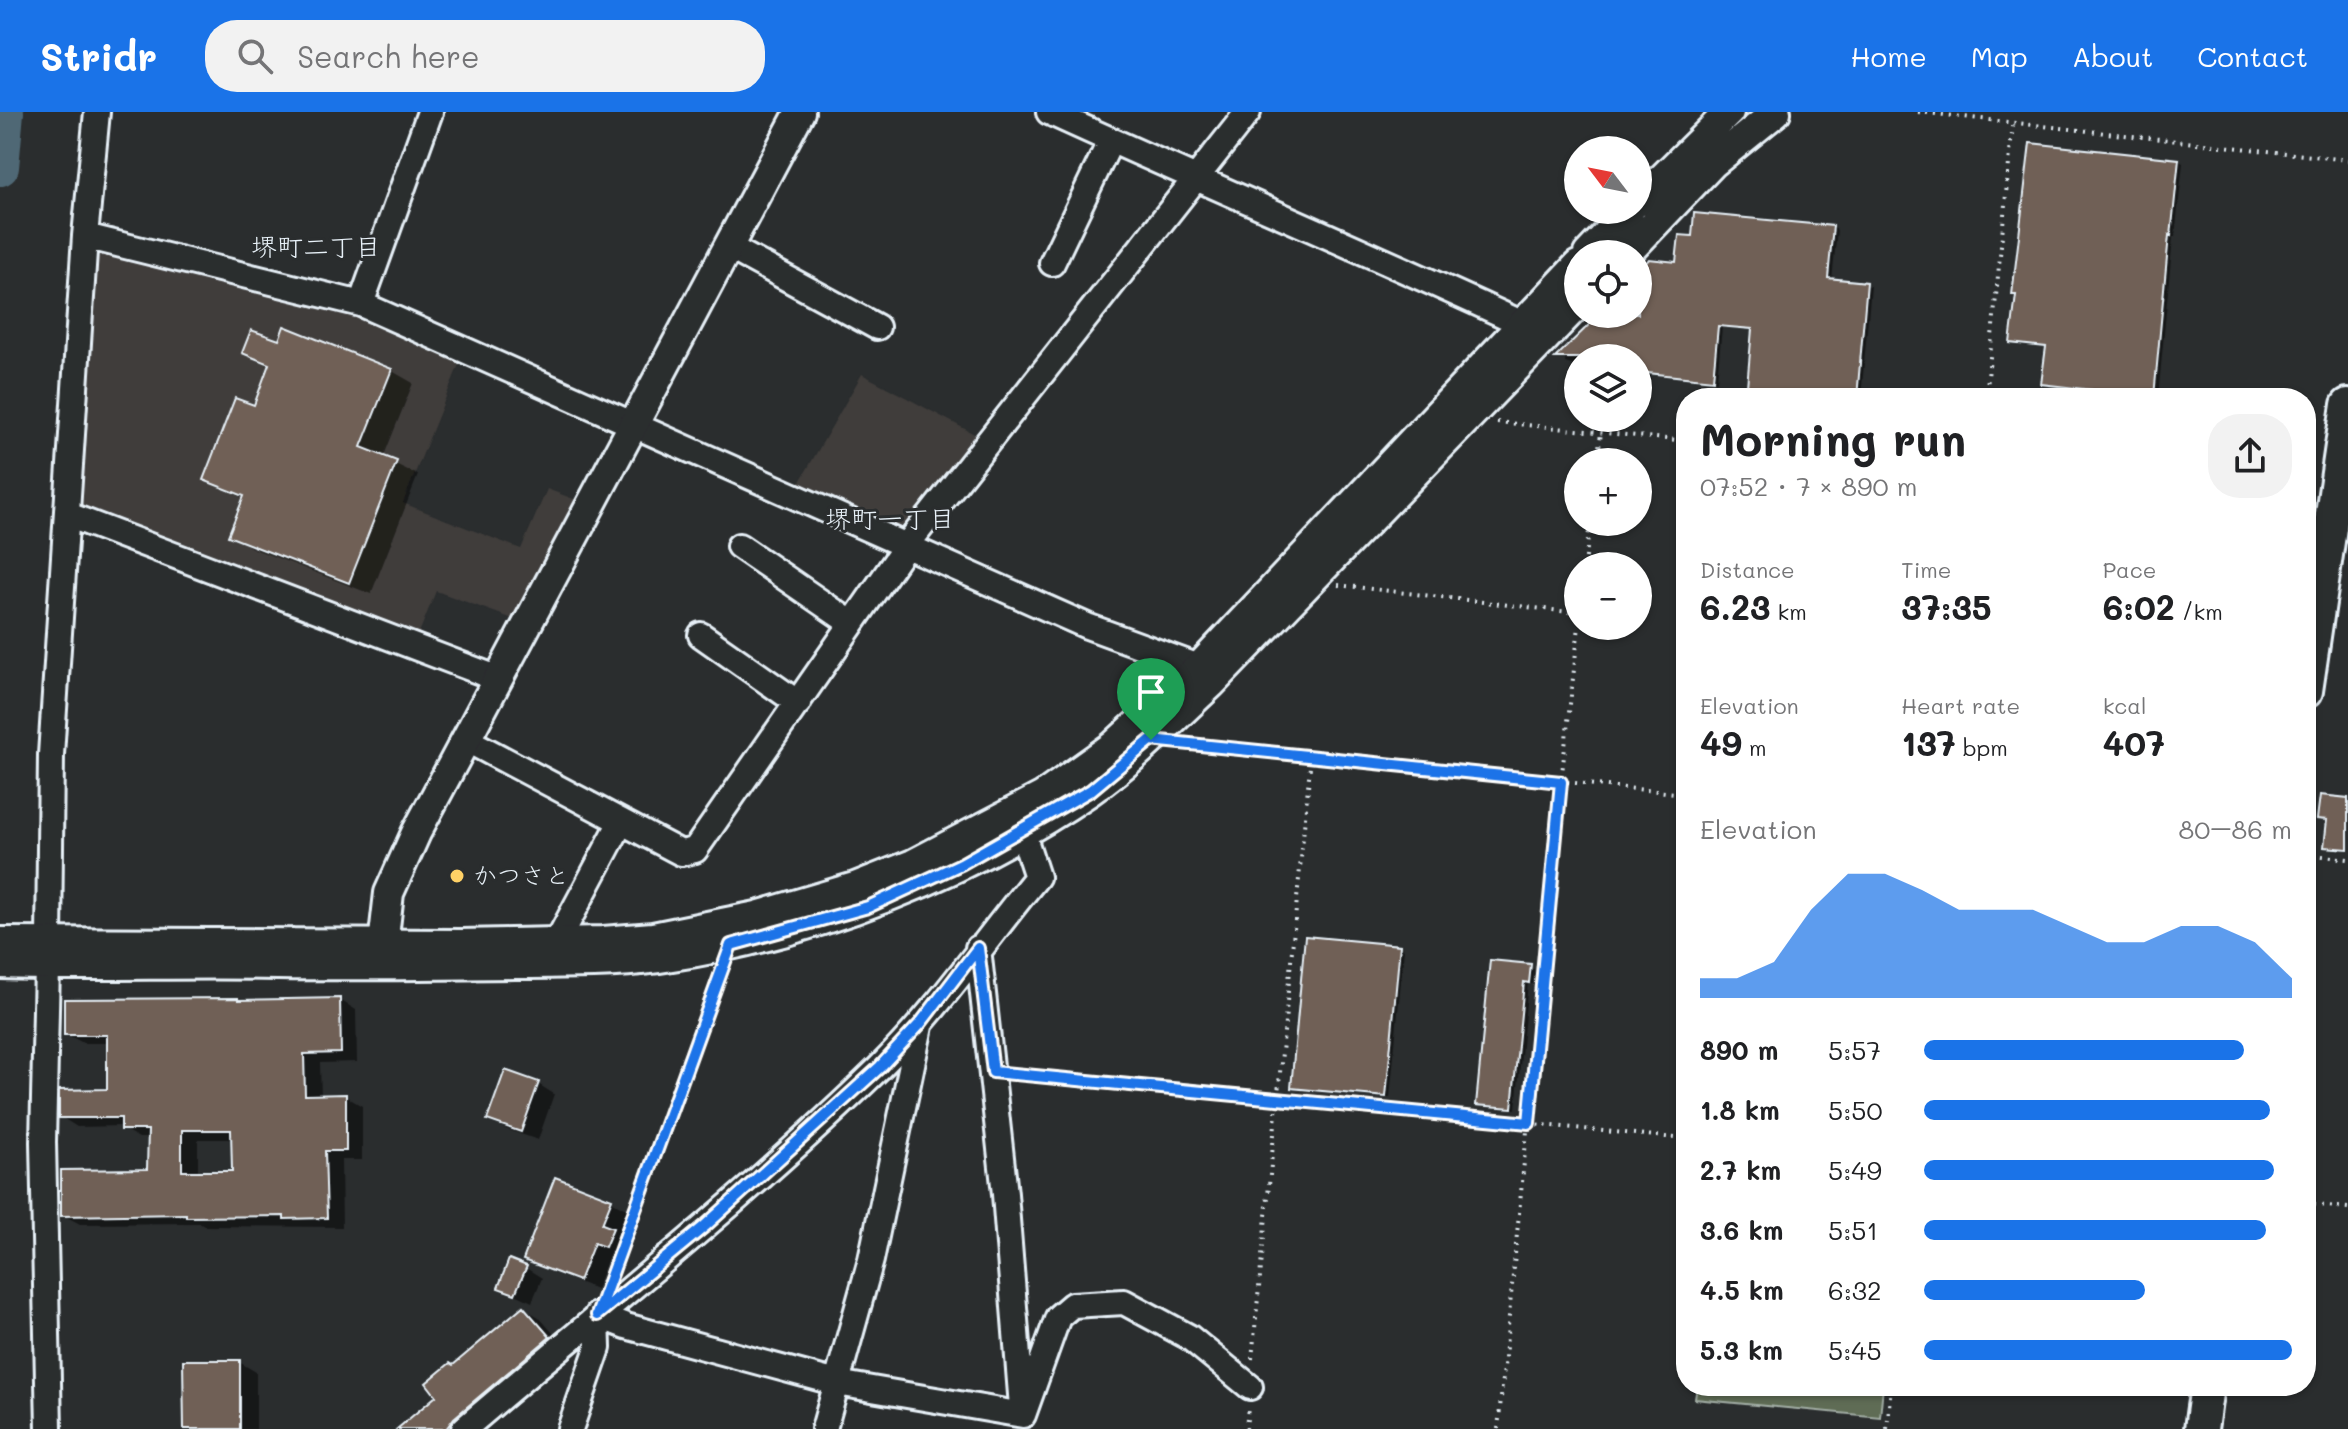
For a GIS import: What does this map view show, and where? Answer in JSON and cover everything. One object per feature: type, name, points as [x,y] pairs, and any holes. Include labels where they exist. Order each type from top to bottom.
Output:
[{"type":"main road","points":[[2316,623],[2348,405]]},
{"type":"main road","points":[[2201,1429],[2206,1396]]},
{"type":"street","points":[[49,1429],[41,954],[85,236],[97,112]]},
{"type":"street","points":[[361,304],[430,112]]},
{"type":"street","points":[[381,955],[389,893],[416,833],[800,112]]},
{"type":"street","points":[[1049,112],[1523,324]]},
{"type":"street","points":[[467,740],[681,853],[695,850],[906,546],[1248,112]]},
{"type":"street","points":[[1652,188],[1729,112]]},
{"type":"street","points":[[1639,240],[1713,163],[1776,112]]},
{"type":"street","points":[[1052,263],[1111,140]]},
{"type":"street","points":[[1601,240],[1617,224]]},
{"type":"street","points":[[85,236],[361,304],[1087,626],[1199,667]]},
{"type":"street","points":[[729,247],[877,327]]},
{"type":"street","points":[[0,942],[41,954],[190,963],[381,955],[653,937],[757,916],[855,887],[913,864],[1043,796],[1113,746],[1199,667],[1564,280]]},
{"type":"street","points":[[381,955],[605,963],[671,957],[731,945],[868,907],[961,864],[1091,790],[1151,740],[1312,582],[1564,319]]},
{"type":"street","points":[[68,515],[499,679]]},
{"type":"street","points":[[739,546],[851,623]]},
{"type":"street","points":[[701,635],[798,703]]},
{"type":"street","points":[[557,942],[621,822]]},
{"type":"street","points":[[464,1429],[705,1226],[880,1067],[920,1024],[1037,877],[1022,831]]},
{"type":"street","points":[[978,948],[993,1072],[1024,1422]]},
{"type":"street","points":[[0,964],[41,954]]},
{"type":"street","points":[[824,1429],[871,1260],[920,1024]]},
{"type":"street","points":[[1024,1422],[1058,1317],[1072,1305],[1124,1302],[1189,1337],[1250,1387]]},
{"type":"street","points":[[597,1315],[626,1326],[837,1383],[1024,1422]]},
{"type":"street","points":[[570,1429],[598,1348],[597,1315]]},
{"type":"path","points":[[1918,112],[2348,160]]},
{"type":"path","points":[[1987,388],[2013,123]]},
{"type":"path","points":[[1467,419],[1676,440]]},
{"type":"path","points":[[1599,448],[1601,433]]},
{"type":"path","points":[[1312,582],[1564,611]]},
{"type":"path","points":[[1498,1429],[1577,640]]},
{"type":"path","points":[[1151,740],[1676,793]]},
{"type":"path","points":[[1246,1429],[1311,756]]},
{"type":"path","points":[[2316,855],[2348,859]]},
{"type":"path","points":[[597,1315],[731,945]]},
{"type":"path","points":[[993,1072],[1676,1138]]},
{"type":"path","points":[[2316,1205],[2348,1208]]},
{"type":"path","points":[[1887,1429],[1890,1396]]},
{"type":"shaded area","points":[[102,248],[367,320],[460,362],[403,503],[521,549],[547,489],[579,501],[513,619],[436,591],[417,638],[80,509],[95,260]]},
{"type":"shaded area","points":[[862,374],[980,437],[912,523],[899,529],[798,485]]},
{"type":"green space","points":[[1695,1396],[1882,1396],[1880,1417],[1695,1399]]},
{"type":"building","points":[[2030,143],[2179,159],[2155,388],[2076,388],[2041,384],[2046,347],[2010,343],[2016,295],[2012,295]]},
{"type":"building","points":[[1694,213],[1833,226],[1828,278],[1867,282],[1858,388],[1747,388],[1752,329],[1718,326],[1713,380],[1652,373],[1652,344],[1569,344],[1586,328],[1652,328],[1652,259],[1676,262],[1679,235],[1692,236]]},
{"type":"building","points":[[284,326],[392,369],[361,447],[397,461],[349,583],[228,536],[244,496],[203,480],[235,398],[254,405],[269,364],[242,353],[251,330],[279,340]]},
{"type":"building","points":[[2320,795],[2348,798],[2348,849],[2324,847],[2327,820],[2317,819]]},
{"type":"building","points":[[1305,936],[1400,945],[1386,1097],[1291,1088]]},
{"type":"building","points":[[1490,960],[1531,964],[1529,983],[1524,982],[1512,1108],[1476,1105]]},
{"type":"building","points":[[340,998],[341,1053],[304,1054],[305,1095],[346,1094],[346,1151],[325,1151],[327,1218],[186,1217],[186,1214],[61,1216],[61,1170],[147,1169],[148,1130],[121,1130],[121,1118],[59,1118],[59,1090],[107,1089],[107,1035],[64,1035],[64,999]],"holes":[[[182,1130],[231,1130],[232,1171],[182,1171]]]},
{"type":"building","points":[[505,1070],[539,1082],[521,1132],[487,1120]]},
{"type":"building","points":[[555,1177],[612,1199],[602,1224],[613,1228],[605,1247],[594,1243],[579,1281],[523,1260]]},
{"type":"building","points":[[509,1259],[527,1266],[515,1294],[498,1288]]},
{"type":"building","points":[[523,1306],[550,1337],[454,1418],[446,1429],[397,1429],[436,1396],[426,1383],[450,1363],[453,1365]]},
{"type":"building","points":[[183,1360],[240,1360],[240,1429],[184,1429]]},
{"type":"waterway","points":[[0,167],[5,112]]},
{"type":"place","name":"かつさと","points":[[457,876]]},
{"type":"district","name":"堺町二丁目","points":[[316,247]]},
{"type":"district","name":"堺町一丁目","points":[[890,519]]},
{"type":"route","points":[[1151,740],[1561,782],[1529,1123],[993,1072],[978,948],[920,1024],[880,1067],[784,1157],[597,1315],[731,945],[868,907],[961,864],[1091,790],[1151,740]]}]
